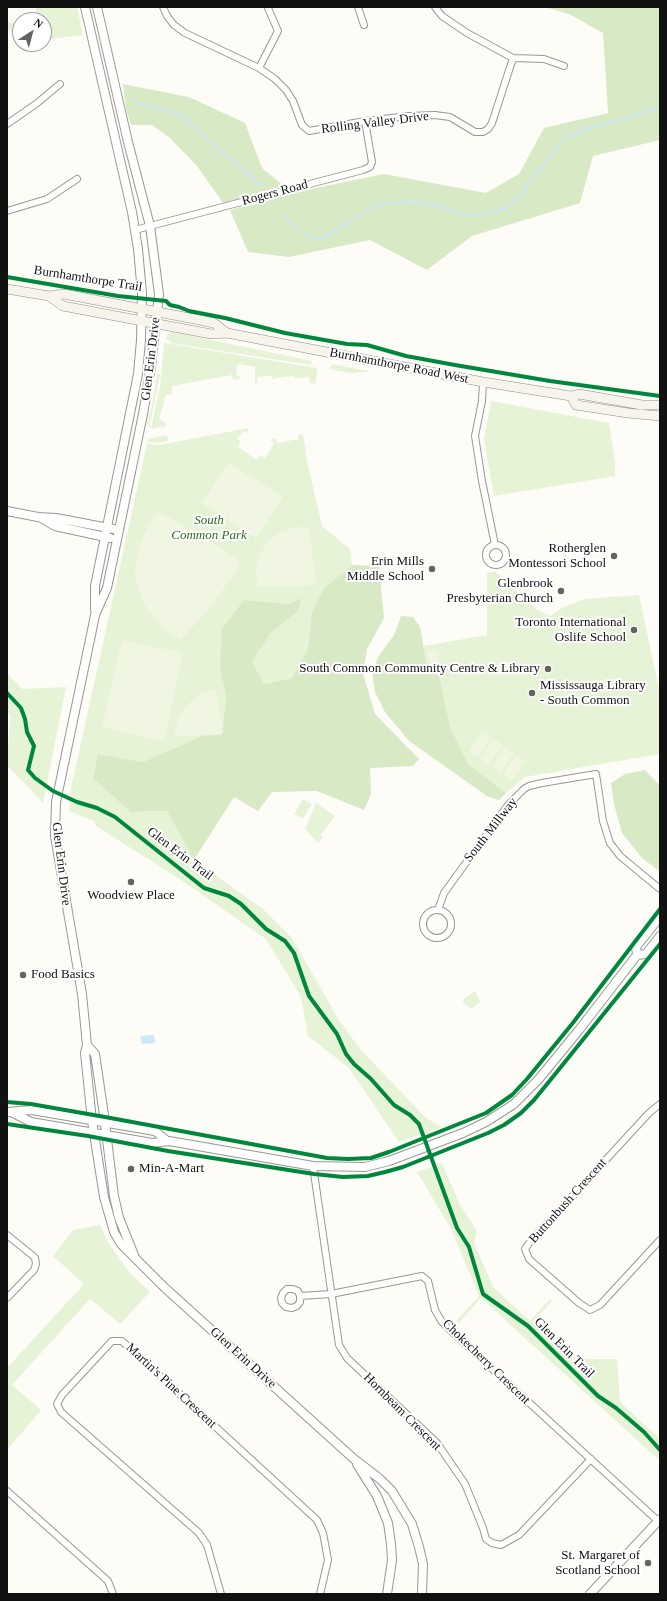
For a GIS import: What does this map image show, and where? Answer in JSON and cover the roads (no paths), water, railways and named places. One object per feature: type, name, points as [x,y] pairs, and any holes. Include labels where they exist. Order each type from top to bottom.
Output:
[{"type":"main road","name":"Burnhamthorpe Road West","points":[[7,289],[49,296],[64,294],[214,323],[227,333]]},
{"type":"main road","name":"Burnhamthorpe Road West","points":[[49,296],[63,306],[211,334],[227,333],[483,382],[571,396],[579,394],[642,405],[660,405]]},
{"type":"main road","name":"Burnhamthorpe Road West","points":[[571,396],[576,405],[660,416]]},
{"type":"street","name":"Glen Erin Drive","points":[[85,7],[135,230],[141,272],[142,309],[141,340],[135,392],[95,586],[95,615]]},
{"type":"street","name":"Glen Erin Drive","points":[[97,7],[150,226],[159,294],[147,397],[106,588],[95,615],[56,802],[55,836],[80,982],[87,1045],[85,1053],[92,1120],[104,1197],[114,1232],[121,1244],[164,1287],[392,1491],[412,1524],[423,1564],[422,1594]]},
{"type":"street","name":"Rolling Valley Drive","points":[[163,7],[167,16],[174,25],[185,33],[259,68],[275,79],[286,90],[293,101],[302,125],[309,131],[365,121],[409,116],[435,115],[450,118],[475,132],[483,132],[488,129],[492,123],[513,58]]},
{"type":"street","points":[[358,7],[364,25]]},
{"type":"street","points":[[435,7],[442,16],[467,33],[513,58],[544,59],[564,66]]},
{"type":"street","points":[[259,68],[278,31],[268,8]]},
{"type":"street","points":[[7,124],[36,104],[60,84]]},
{"type":"street","name":"Rogers Road","points":[[135,230],[370,167],[372,162],[365,121]]},
{"type":"street","points":[[7,210],[47,200],[77,179]]},
{"type":"street","points":[[483,382],[476,441],[495,545]]},
{"type":"street","points":[[7,511],[38,517],[56,518],[119,530]]},
{"type":"street","points":[[38,517],[55,526],[117,539]]},
{"type":"street","name":"South Millway","points":[[438,910],[444,893],[508,805],[524,789],[529,786],[542,783],[596,774],[603,821],[610,843],[620,856],[660,889]]},
{"type":"street","points":[[438,910],[446,913],[451,925],[448,933],[436,938],[425,932],[423,924],[426,915],[429,912],[438,910]]},
{"type":"street","points":[[637,955],[636,947],[660,917]]},
{"type":"street","points":[[10,1112],[31,1122],[152,1143],[166,1140],[313,1166],[350,1168],[378,1164],[464,1133],[500,1114],[514,1104],[538,1080],[637,955],[646,954],[660,936]]},
{"type":"street","name":"Glen Erin Drive","points":[[87,1045],[94,1054],[107,1135],[114,1196],[119,1218],[134,1256]]},
{"type":"street","name":"Buttonbush Crescent","points":[[660,1104],[649,1113],[525,1249],[529,1259],[579,1303],[590,1310],[600,1305],[660,1240]]},
{"type":"street","points":[[10,1112],[32,1110],[155,1131],[166,1140]]},
{"type":"street","name":"Hornbeam Crescent","points":[[313,1166],[339,1345],[347,1358],[437,1443],[465,1484],[486,1539],[492,1544],[501,1545],[519,1535],[591,1459]]},
{"type":"street","points":[[7,1235],[32,1255],[36,1260],[36,1264],[34,1270],[7,1298]]},
{"type":"street","name":"Chokecherry Crescent","points":[[300,1296],[331,1294],[422,1276],[428,1281],[435,1310],[442,1322],[659,1520]]},
{"type":"street","name":"Martin's Pine Crescent","points":[[221,1594],[207,1545],[199,1533],[61,1412],[57,1404],[62,1395],[112,1341],[122,1341],[317,1520],[323,1533],[328,1560],[320,1594]]},
{"type":"street","name":"Glen Erin Drive","points":[[354,1458],[378,1496],[388,1523],[392,1560],[386,1594]]},
{"type":"street","points":[[7,1491],[108,1581],[113,1594]]},
{"type":"street","points":[[590,1594],[659,1520]]},
{"type":"water","points":[[154,1035],[155,1043],[142,1044],[140,1036]]},
{"type":"waterway","points":[[135,103],[179,114],[261,186]]},
{"type":"waterway","points":[[284,216],[297,229],[314,239],[321,238],[332,233],[371,207],[379,204],[408,201],[442,207],[457,213],[475,215],[498,211],[506,208],[516,200],[564,139],[575,133],[660,107]]},
{"type":"place","name":"Rotherglen Montessori School","points":[[614,556]]},
{"type":"place","name":"Erin Mills Middle School","points":[[432,569]]},
{"type":"place","name":"Glenbrook Presbyterian Church","points":[[561,591]]},
{"type":"place","name":"Toronto International Oslife School","points":[[634,630]]},
{"type":"place","name":"South Common Community Centre & Library","points":[[548,669]]},
{"type":"place","name":"Mississauga Library - South Common","points":[[532,693]]},
{"type":"place","name":"Woodview Place","points":[[131,882]]},
{"type":"place","name":"Food Basics","points":[[23,975]]},
{"type":"place","name":"Min-A-Mart","points":[[131,1169]]},
{"type":"place","name":"St. Margaret of Scotland School","points":[[648,1563]]},
{"type":"park label","name":"South Common Park","points":[[209,528]]}]
